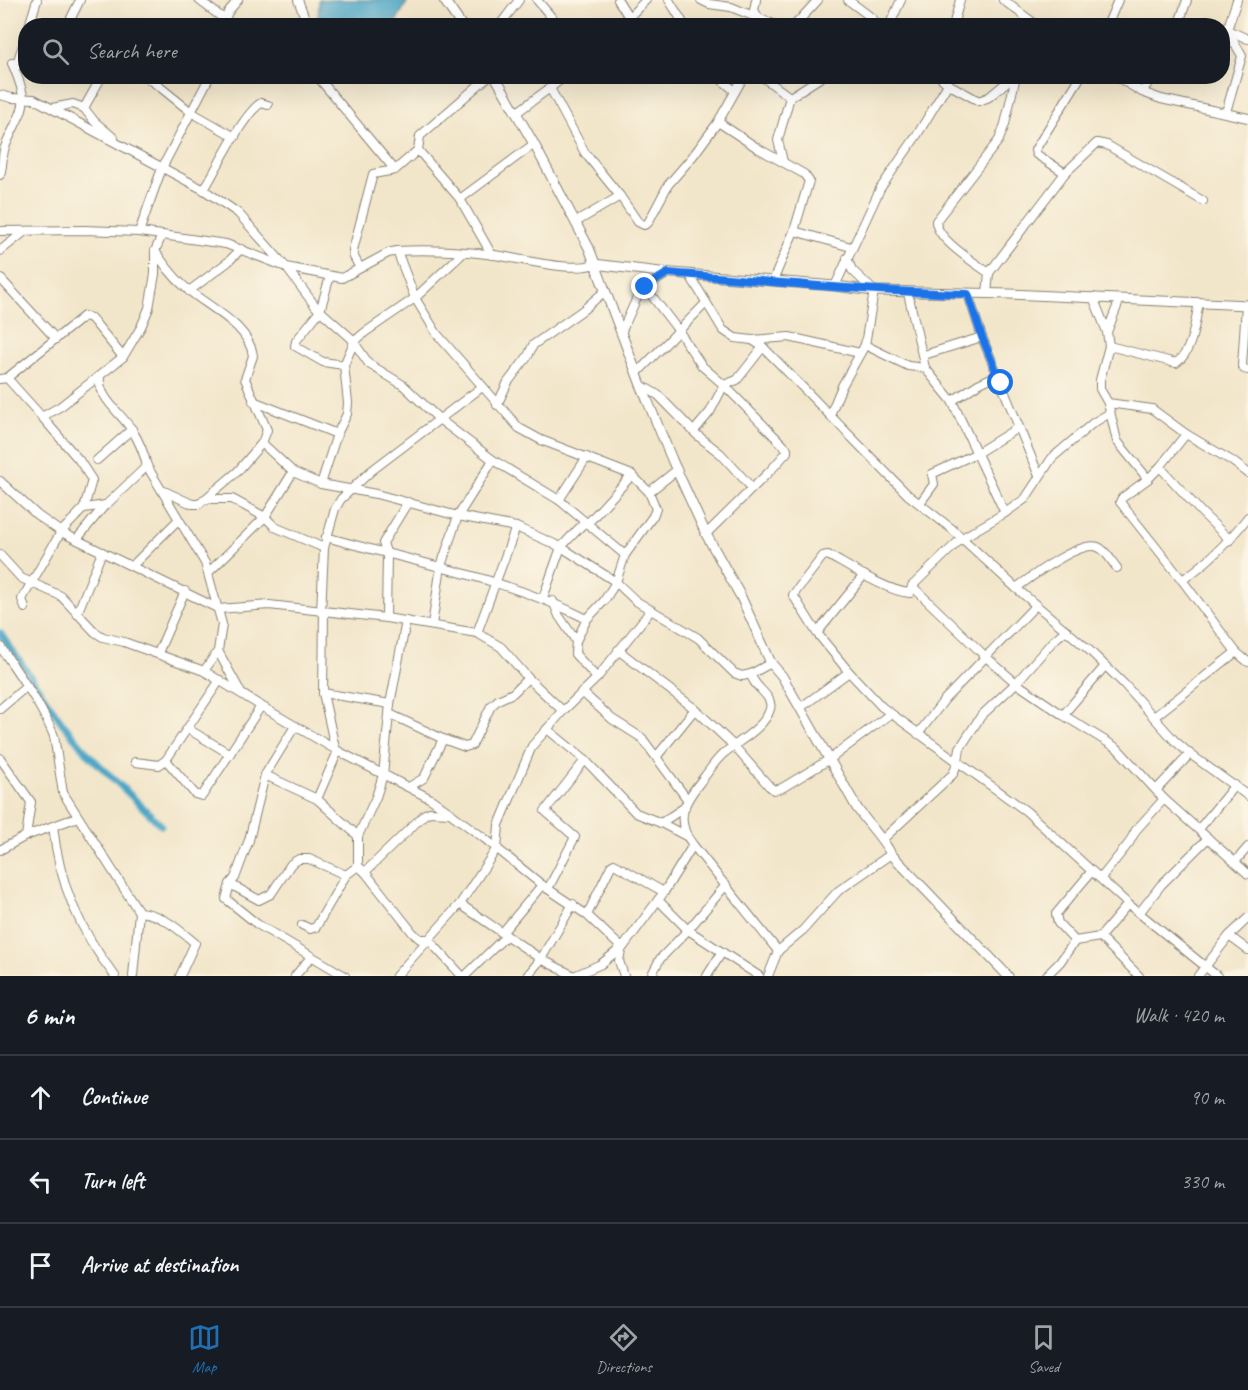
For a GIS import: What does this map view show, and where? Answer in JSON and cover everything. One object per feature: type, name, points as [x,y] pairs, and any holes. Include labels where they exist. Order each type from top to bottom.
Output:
[{"type":"street","points":[[31,18],[37,0]]},
{"type":"street","points":[[71,18],[80,0]]},
{"type":"street","points":[[199,0],[219,18]]},
{"type":"street","points":[[226,18],[238,0]]},
{"type":"street","points":[[298,0],[305,18]]},
{"type":"street","points":[[444,0],[456,18]]},
{"type":"street","points":[[505,18],[519,0]]},
{"type":"street","points":[[537,0],[552,18]]},
{"type":"street","points":[[618,0],[628,16],[646,0]]},
{"type":"street","points":[[669,0],[680,18]]},
{"type":"street","points":[[701,0],[709,4],[731,7],[758,17]]},
{"type":"street","points":[[756,0],[754,10],[758,17]]},
{"type":"street","points":[[801,18],[818,0]]},
{"type":"street","points":[[848,0],[872,18]]},
{"type":"street","points":[[893,18],[901,0]]},
{"type":"street","points":[[955,18],[960,0]]},
{"type":"street","points":[[1002,0],[1027,18]]},
{"type":"street","points":[[1110,18],[1118,0]]},
{"type":"street","points":[[1181,18],[1187,0]]},
{"type":"street","points":[[1230,21],[1237,0]]},
{"type":"street","points":[[1230,31],[1248,39]]},
{"type":"street","points":[[1226,112],[1245,55],[1230,34]]},
{"type":"street","points":[[12,63],[17,63],[18,60]]},
{"type":"street","points":[[12,63],[18,65]]},
{"type":"street","points":[[12,63],[18,80]]},
{"type":"street","points":[[0,175],[4,150],[24,109],[25,99],[20,84]]},
{"type":"street","points":[[84,108],[98,84]]},
{"type":"street","points":[[156,84],[190,112],[235,137]]},
{"type":"street","points":[[139,232],[162,168],[206,84]]},
{"type":"street","points":[[324,84],[395,170]]},
{"type":"street","points":[[360,268],[353,250],[373,174],[395,170],[418,150],[420,136],[480,84]]},
{"type":"street","points":[[500,84],[589,248],[640,385],[677,470],[706,534],[741,597],[771,663],[782,676],[857,808],[883,839],[891,854],[1008,976]]},
{"type":"street","points":[[516,113],[555,84]]},
{"type":"street","points":[[727,84],[735,91]]},
{"type":"street","points":[[550,88],[585,153],[638,222],[644,225],[648,223],[668,185],[718,122],[739,84]]},
{"type":"street","points":[[771,84],[790,97]]},
{"type":"street","points":[[783,162],[778,140],[790,97],[810,84]]},
{"type":"street","points":[[835,286],[851,247],[880,189],[948,84],[980,101],[1005,84]]},
{"type":"street","points":[[989,273],[954,247],[936,226],[936,221],[999,140],[1005,124],[1013,84]]},
{"type":"street","points":[[1065,173],[1036,154],[1035,147],[1075,84]]},
{"type":"street","points":[[1128,84],[1161,99],[1248,118]]},
{"type":"street","points":[[1142,92],[1148,84]]},
{"type":"street","points":[[0,95],[12,99],[34,99],[204,190],[238,213],[286,267],[320,311],[354,342],[369,364],[403,385],[439,419],[493,460],[559,500],[625,555]]},
{"type":"street","points":[[204,190],[257,105],[261,103],[268,105]]},
{"type":"street","points":[[52,108],[73,104],[84,108],[94,121],[122,146]]},
{"type":"street","points":[[718,122],[759,149],[804,174],[809,181],[794,231],[773,281]]},
{"type":"street","points":[[987,294],[989,273],[1065,173],[1095,144],[1100,142],[1203,201]]},
{"type":"street","points":[[460,199],[534,144]]},
{"type":"street","points":[[418,150],[460,199],[492,255]]},
{"type":"street","points":[[576,222],[620,196]]},
{"type":"street","points":[[0,231],[84,230],[162,235],[226,244],[286,267],[342,278],[388,253],[397,251],[492,255],[566,266],[594,264],[668,273],[874,291],[1093,297],[1247,305],[1242,366],[1248,370]]},
{"type":"street","points":[[794,231],[851,247]]},
{"type":"street","points":[[0,250],[24,232]]},
{"type":"street","points":[[42,417],[61,406],[123,357],[141,327],[149,308],[155,274],[155,251],[162,235]]},
{"type":"street","points":[[189,291],[228,262],[241,249]]},
{"type":"street","points":[[155,251],[189,291],[234,324],[248,341],[254,356],[245,379],[267,430],[262,443],[237,472],[195,505],[164,491]]},
{"type":"street","points":[[397,251],[415,298],[443,343],[519,428],[537,438],[632,476],[650,492],[656,509],[653,516],[625,555],[616,582],[604,601],[587,619],[576,640],[575,654],[597,678]]},
{"type":"street","points":[[321,484],[337,434],[347,414],[344,365],[354,342],[415,298],[464,253]]},
{"type":"street","points":[[847,258],[852,270],[874,291]]},
{"type":"street","points":[[621,333],[636,297],[645,287],[668,273]]},
{"type":"street","points":[[689,274],[723,330],[735,338],[752,340],[789,337],[862,349],[908,366],[925,368]]},
{"type":"street","points":[[330,276],[320,311],[296,341],[295,346],[323,362],[344,365]]},
{"type":"street","points":[[0,278],[56,339]]},
{"type":"street","points":[[645,287],[702,366],[787,449],[778,463],[706,534]]},
{"type":"street","points":[[497,405],[508,382],[528,356],[533,345],[583,310],[605,291]]},
{"type":"street","points":[[830,415],[842,386],[862,349],[874,291]]},
{"type":"street","points":[[908,293],[924,355],[925,368],[952,401],[1005,513]]},
{"type":"street","points":[[968,294],[982,337],[1039,476]]},
{"type":"street","points":[[1093,297],[1107,332],[1109,346],[1099,386],[1107,403],[1120,446],[1148,478]]},
{"type":"street","points":[[1107,332],[1120,299]]},
{"type":"street","points":[[1109,346],[1173,363],[1179,361],[1184,356],[1191,338],[1198,302]]},
{"type":"street","points":[[637,373],[706,303]]},
{"type":"street","points":[[25,608],[21,601],[61,532],[84,508],[92,480],[79,460],[42,417],[3,379],[56,339],[81,316],[86,315],[123,357]]},
{"type":"street","points":[[924,355],[982,337]]},
{"type":"street","points":[[752,340],[763,347],[908,495],[920,502],[1066,630],[1190,754],[1248,796]]},
{"type":"street","points":[[694,431],[710,412],[724,385],[737,380],[763,347]]},
{"type":"street","points":[[952,401],[978,384],[998,375]]},
{"type":"street","points":[[100,377],[99,384],[103,393],[132,429],[143,451],[147,466],[205,563],[222,624],[218,651],[204,670]]},
{"type":"street","points":[[640,385],[658,395],[721,454],[753,488]]},
{"type":"street","points":[[317,799],[337,750],[323,693],[324,548],[335,509],[350,489],[482,387]]},
{"type":"street","points":[[253,401],[337,434]]},
{"type":"street","points":[[1107,403],[1152,409],[1186,434],[1248,473]]},
{"type":"street","points":[[1110,413],[1093,423],[1052,458],[1024,499],[962,538],[912,586],[910,594],[864,575],[828,555],[823,556],[793,595],[817,633],[849,672],[891,714],[1028,812],[1091,872],[1217,976]]},
{"type":"street","points":[[920,502],[934,484],[932,474],[977,453],[1019,427]]},
{"type":"street","points":[[97,460],[132,429]]},
{"type":"street","points":[[1186,434],[1160,467],[1120,502],[1236,652],[1248,662]]},
{"type":"street","points":[[262,443],[293,472],[321,484],[516,527],[561,548],[616,582],[651,610],[698,638],[734,673],[742,676],[751,675],[771,663]]},
{"type":"street","points":[[559,500],[587,457]]},
{"type":"street","points":[[432,625],[441,566],[458,516],[493,460]]},
{"type":"street","points":[[77,539],[106,505],[147,466]]},
{"type":"street","points":[[1160,467],[1230,540]]},
{"type":"street","points":[[650,492],[677,470]]},
{"type":"street","points":[[208,573],[265,517],[293,472]]},
{"type":"street","points":[[543,598],[561,548],[632,476]]},
{"type":"street","points":[[0,482],[37,515],[61,532],[219,609],[269,605],[386,618],[477,633],[501,647],[528,678],[563,711]]},
{"type":"street","points":[[205,499],[229,498],[265,517],[275,527],[324,548]]},
{"type":"street","points":[[386,618],[387,555],[383,543],[408,502]]},
{"type":"street","points":[[84,508],[106,505]]},
{"type":"street","points":[[1182,580],[1230,540],[1248,517]]},
{"type":"street","points":[[132,566],[178,520]]},
{"type":"street","points":[[477,633],[516,527]]},
{"type":"street","points":[[326,537],[387,555],[441,566],[553,601],[587,619]]},
{"type":"street","points":[[1016,588],[1047,566],[1087,547],[1096,546],[1102,549],[1117,568]]},
{"type":"street","points":[[77,614],[102,552]]},
{"type":"street","points":[[0,555],[14,572],[32,584],[61,596],[95,632],[103,637],[158,653],[204,670],[295,726],[451,813],[545,887],[587,915],[621,949]]},
{"type":"street","points":[[817,633],[864,575]]},
{"type":"street","points":[[912,586],[1016,683],[1117,748],[1164,799],[1248,874]]},
{"type":"street","points":[[158,653],[185,591]]},
{"type":"street","points":[[553,601],[558,616],[576,640]]},
{"type":"street","points":[[918,734],[945,699],[1036,606]]},
{"type":"street","points":[[396,976],[460,904],[497,848],[499,825],[529,750],[563,711],[597,678],[651,610]]},
{"type":"street","points":[[406,621],[390,704],[383,775],[376,797],[358,836],[362,869],[413,933],[420,939],[428,939],[464,976],[545,887],[574,837],[545,812],[585,760]]},
{"type":"street","points":[[883,839],[951,776],[958,761],[960,748],[981,716],[1066,630]]},
{"type":"street","points":[[1,650],[27,686],[54,736],[63,793],[139,912],[133,976]]},
{"type":"street","points":[[618,650],[694,709],[734,746],[774,790],[782,788],[830,759],[891,714]]},
{"type":"street","points":[[218,651],[241,692]]},
{"type":"street","points":[[1154,717],[1236,652]]},
{"type":"street","points":[[1063,715],[1104,666]]},
{"type":"street","points":[[800,708],[849,672]]},
{"type":"street","points":[[661,823],[686,803],[720,758],[753,732],[770,710],[770,701],[755,686],[751,675]]},
{"type":"street","points":[[390,714],[465,747],[472,745],[491,706],[513,693],[528,678]]},
{"type":"street","points":[[135,762],[159,765],[166,760],[219,680]]},
{"type":"street","points":[[0,709],[27,686]]},
{"type":"street","points":[[582,692],[612,719],[642,738],[657,756],[686,803],[682,816],[686,836]]},
{"type":"street","points":[[323,693],[390,704]]},
{"type":"street","points":[[166,760],[199,796],[204,794],[261,706]]},
{"type":"street","points":[[657,756],[694,709]]},
{"type":"street","points":[[295,726],[265,776],[249,840],[235,878],[230,884],[227,899],[257,924],[345,976]]},
{"type":"street","points":[[188,729],[230,754]]},
{"type":"street","points":[[547,729],[585,760],[636,813],[686,836],[778,951]]},
{"type":"street","points":[[408,787],[424,778],[443,739]]},
{"type":"street","points":[[1157,789],[1190,754]]},
{"type":"street","points":[[0,758],[31,802],[26,836]]},
{"type":"street","points":[[265,776],[317,799],[358,836]]},
{"type":"street","points":[[1199,829],[1235,785]]},
{"type":"street","points":[[1101,878],[1130,843],[1136,830],[1164,799]]},
{"type":"street","points":[[302,925],[310,929],[316,927],[346,875],[362,869],[425,814],[430,812],[451,813]]},
{"type":"street","points":[[0,850],[26,836],[78,818]]},
{"type":"street","points":[[484,838],[499,825]]},
{"type":"street","points":[[53,826],[57,861],[67,894],[93,947],[115,976]]},
{"type":"street","points":[[1140,912],[1161,885],[1208,838]]},
{"type":"street","points":[[460,904],[541,959],[574,976],[601,964],[621,949],[664,892],[693,845]]},
{"type":"street","points":[[1235,862],[1248,847]]},
{"type":"street","points":[[768,976],[778,951],[803,930],[838,891],[891,854]]},
{"type":"street","points":[[230,884],[258,900],[274,890],[295,861],[304,858],[346,875]]},
{"type":"street","points":[[587,915],[614,864],[664,892]]},
{"type":"street","points":[[1075,941],[1058,924],[1056,914],[1091,872]]},
{"type":"street","points":[[651,976],[660,958],[688,930],[726,885]]},
{"type":"street","points":[[658,900],[688,930],[759,976]]},
{"type":"street","points":[[527,976],[541,959],[573,904]]},
{"type":"street","points":[[1046,976],[1060,962],[1075,941],[1100,937],[1128,904]]},
{"type":"street","points":[[139,912],[150,913],[168,921],[195,943],[180,976]]},
{"type":"street","points":[[1198,976],[1229,936],[1248,918]]},
{"type":"street","points":[[1229,936],[1248,950]]},
{"type":"street","points":[[1100,937],[1139,976]]},
{"type":"street","points":[[621,949],[619,961],[625,975]]},
{"type":"street","points":[[707,976],[722,952]]},
{"type":"street","points":[[295,976],[311,957]]},
{"type":"water","points":[[319,0],[406,0],[407,2],[398,18],[318,18]]},
{"type":"waterway","points":[[0,633],[63,724],[91,757],[161,825]]},
{"type":"route","points":[[645,287],[668,273],[874,291],[968,294],[982,337],[1001,383]]}]
